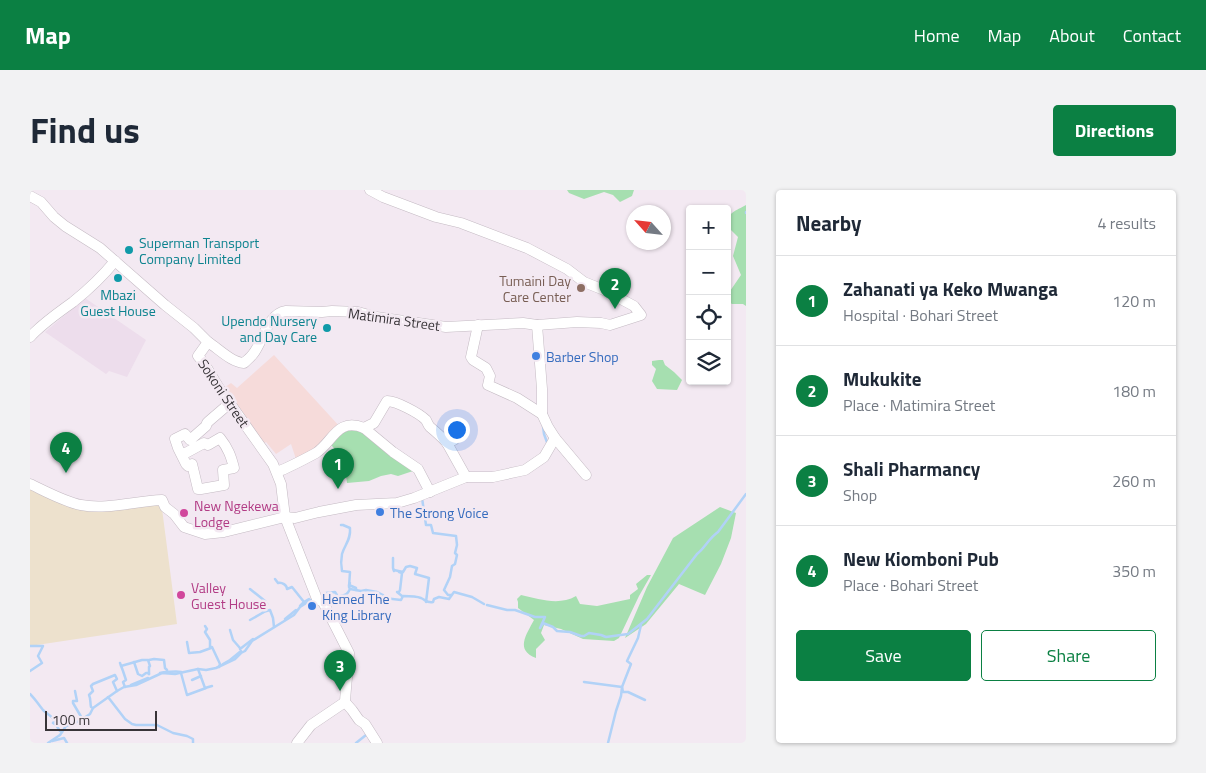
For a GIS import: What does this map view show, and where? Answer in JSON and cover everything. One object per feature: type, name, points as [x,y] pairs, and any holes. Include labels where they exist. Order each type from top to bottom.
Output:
[{"type":"street","name":"Matimira Street","points":[[208,342],[231,358],[244,363],[253,355],[274,317],[286,311],[358,312],[376,317],[446,327],[585,322],[610,325],[641,315],[634,306],[584,282],[567,269],[527,248],[460,223],[436,217],[370,190]]},
{"type":"street","name":"Sokoni Street","points":[[30,196],[41,202],[54,217],[100,248],[208,342],[198,356],[204,362],[218,387],[277,472],[282,490],[285,517],[317,599],[322,602],[349,653],[345,702]]},
{"type":"street","points":[[30,337],[48,320],[96,283],[115,261]]},
{"type":"street","points":[[478,325],[471,357],[486,368],[490,376],[488,385],[517,398],[542,414]]},
{"type":"street","points":[[537,325],[542,414],[555,438],[586,474]]},
{"type":"street","points":[[364,428],[374,423],[387,402],[394,402],[405,407],[426,420],[428,426],[443,438],[466,477]]},
{"type":"street","points":[[182,455],[204,443],[208,445],[220,438],[231,454],[234,468],[223,470],[224,485],[198,489],[192,464],[187,466],[182,455],[175,439],[185,434],[190,440],[206,426],[209,420],[230,403]]},
{"type":"street","points":[[277,472],[317,452],[342,427],[354,424],[364,428],[393,452],[413,464],[418,469],[430,492]]},
{"type":"street","points":[[447,443],[454,440],[462,431]]},
{"type":"street","points":[[30,484],[80,504],[102,506],[162,500],[165,507],[174,514],[184,527],[204,534],[224,532],[285,517],[295,518],[356,506],[397,502],[414,498],[466,477],[493,478],[525,470],[544,457],[555,438]]},
{"type":"street","points":[[296,743],[310,725],[345,702],[377,743]]},
{"type":"shaded area","points":[[85,298],[146,340],[127,377],[109,371],[106,374],[45,332]]},
{"type":"shaded area","points":[[274,355],[341,428],[297,462],[291,444],[276,454],[266,442],[260,446],[221,390],[231,383],[237,388]]},
{"type":"shaded area","points":[[30,488],[54,497],[76,509],[161,501],[177,624],[30,646]]},
{"type":"green space","points":[[567,190],[634,190],[632,196],[620,202],[613,195],[604,192],[584,199],[569,193]]},
{"type":"green space","points":[[746,205],[746,306],[731,303],[731,290],[741,275],[733,256],[738,237],[731,230],[731,214]]},
{"type":"green space","points":[[663,360],[665,365],[682,380],[677,390],[657,389],[652,381],[656,369],[652,365],[652,361]]},
{"type":"green space","points":[[354,426],[416,470],[398,476],[391,474],[369,481],[347,483],[342,460],[330,444],[333,437]]},
{"type":"green space","points":[[720,507],[736,513],[731,538],[721,564],[705,595],[679,584],[646,624],[625,638],[647,587],[673,538]]},
{"type":"green space","points":[[647,575],[651,575],[619,638],[614,641],[583,639],[561,629],[544,625],[541,633],[545,640],[536,649],[536,658],[526,651],[524,642],[534,620],[518,608],[517,599],[521,595],[556,601],[563,601],[576,596],[580,604],[597,606],[630,599],[630,595],[638,589],[636,584]]},
{"type":"waterway","points":[[543,426],[548,445]]},
{"type":"waterway","points":[[487,605],[515,610],[535,617],[545,617],[540,628],[543,623],[557,631],[570,632],[581,636],[589,633],[606,637],[628,634],[647,619],[697,554],[718,532],[746,494]]},
{"type":"waterway","points":[[422,498],[426,525],[431,525],[433,533],[456,536],[457,545],[455,553],[457,555],[444,590],[448,595],[451,595]]},
{"type":"waterway","points":[[341,525],[350,528],[350,536],[342,554],[341,562],[342,571],[350,572],[350,589]]},
{"type":"waterway","points":[[393,558],[394,571]]},
{"type":"waterway","points":[[394,570],[403,572],[406,567],[410,566],[417,568],[415,574],[429,578],[426,602]]},
{"type":"waterway","points":[[399,572],[402,573],[400,590],[397,592],[402,596]]},
{"type":"waterway","points":[[275,579],[278,583],[285,585],[287,589],[292,587],[304,602]]},
{"type":"waterway","points":[[350,583],[349,585],[356,588],[356,590]]},
{"type":"waterway","points":[[250,589],[267,604],[263,610],[265,608],[267,610],[263,612],[270,610],[274,627]]},
{"type":"waterway","points":[[322,598],[324,598],[326,593],[335,592],[338,597],[345,595],[350,589],[377,592],[383,595],[384,598],[401,600],[403,596],[412,596],[419,597],[427,602],[433,602],[434,599],[439,597],[449,599],[454,592],[472,597],[484,604]]},
{"type":"waterway","points":[[48,743],[60,735],[66,726],[83,721],[93,708],[124,687],[136,685],[162,673],[175,674],[198,669],[206,670],[216,668],[235,659],[245,651],[252,641],[294,615],[300,607],[314,598]]},
{"type":"waterway","points":[[300,606],[309,599]]},
{"type":"waterway","points":[[246,608],[255,601],[259,604],[257,607],[263,610]]},
{"type":"waterway","points":[[285,619],[296,610]]},
{"type":"waterway","points":[[250,620],[264,612]]},
{"type":"waterway","points":[[641,625],[638,638],[627,661],[631,664],[622,687],[623,692],[628,692],[645,700]]},
{"type":"waterway","points":[[205,626],[207,629],[205,632],[210,640],[210,647],[212,647],[220,664],[219,667]]},
{"type":"waterway","points":[[230,630],[233,640],[240,648]]},
{"type":"waterway","points":[[240,649],[253,639]]},
{"type":"waterway","points":[[187,642],[189,653],[211,648]]},
{"type":"waterway","points":[[30,646],[43,646],[38,656],[42,663],[30,671]]},
{"type":"waterway","points":[[223,664],[241,651]]},
{"type":"waterway","points":[[121,666],[148,660],[150,666],[149,674]]},
{"type":"waterway","points":[[149,660],[164,660],[167,671]]},
{"type":"waterway","points":[[134,662],[138,674],[142,676],[146,673],[149,674]]},
{"type":"waterway","points":[[120,663],[126,680],[123,682],[125,687]]},
{"type":"waterway","points":[[198,669],[205,688],[212,686]]},
{"type":"waterway","points":[[160,673],[181,672]]},
{"type":"waterway","points":[[181,673],[187,695],[206,688]]},
{"type":"waterway","points":[[93,708],[91,707],[89,695],[93,691],[91,686],[93,684],[115,675],[117,679],[113,682],[117,691]]},
{"type":"waterway","points":[[192,680],[201,676]]},
{"type":"waterway","points":[[131,685],[148,678]]},
{"type":"waterway","points":[[584,682],[622,687],[608,743]]},
{"type":"waterway","points":[[75,691],[77,701],[73,701],[73,703],[83,720]]},
{"type":"waterway","points":[[30,694],[43,710],[54,719],[53,723],[62,732]]},
{"type":"waterway","points":[[108,697],[125,719],[132,724],[157,725],[173,733],[187,736],[193,739],[193,743]]},
{"type":"waterway","points":[[356,743],[366,735]]},
{"type":"waterway","points":[[52,741],[64,738],[67,743]]},
{"type":"place","name":"Superman Transport Company Limited","points":[[129,250]]},
{"type":"place","name":"Mbazi Guest House","points":[[118,278]]},
{"type":"place","name":"Tumaini Day Care Center","points":[[581,288]]},
{"type":"place","name":"Mukukite","points":[[615,309]]},
{"type":"place","name":"Upendo Nursery and Day Care","points":[[327,328]]},
{"type":"place","name":"Barber Shop","points":[[536,356]]},
{"type":"place","name":"New Kiomboni Pub","points":[[66,473]]},
{"type":"place","name":"Zahanati ya Keko Mwanga","points":[[338,489]]},
{"type":"place","name":"The Strong Voice","points":[[380,512]]},
{"type":"place","name":"New Ngekewa Lodge","points":[[184,513]]},
{"type":"place","name":"Valley Guest House","points":[[181,595]]},
{"type":"place","name":"Hemed The King Library","points":[[312,606]]},
{"type":"place","name":"Shali Pharmancy","points":[[340,691]]}]
